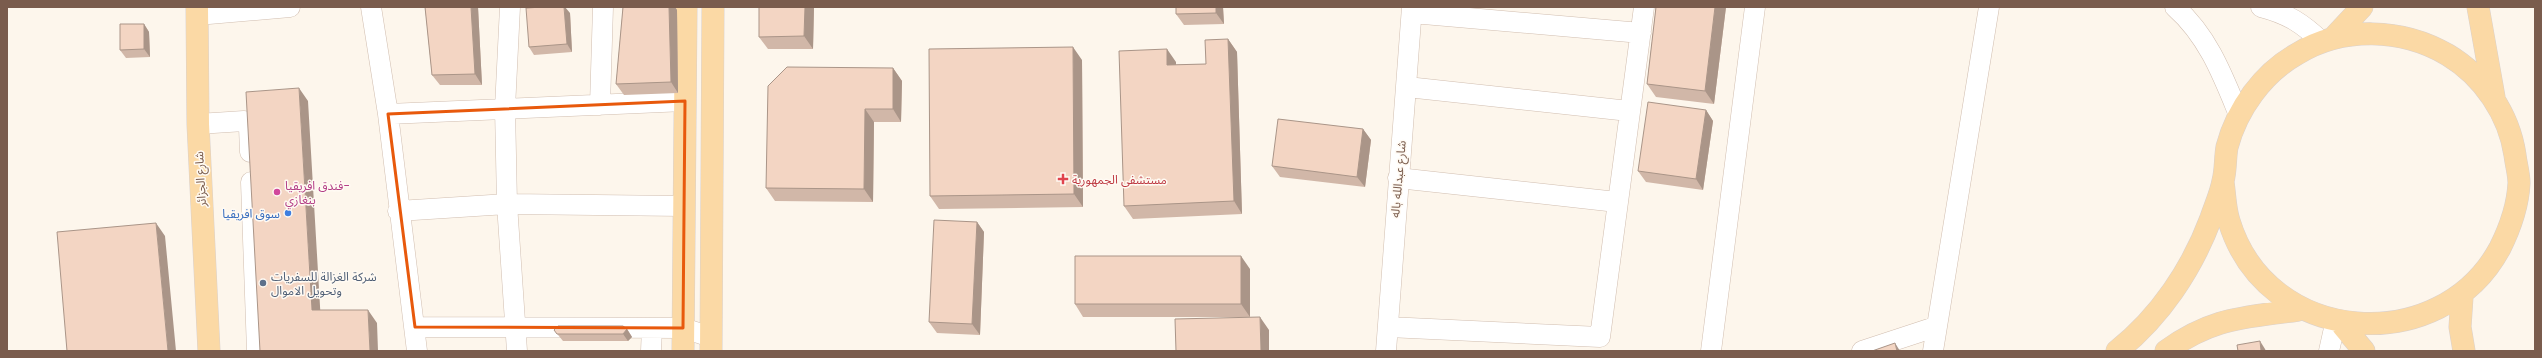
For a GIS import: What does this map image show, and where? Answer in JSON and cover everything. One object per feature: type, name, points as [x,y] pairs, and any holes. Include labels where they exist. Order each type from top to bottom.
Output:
[{"type":"main road","points":[[683,351],[683,206],[686,7]]},
{"type":"main road","points":[[711,344],[713,7]]},
{"type":"main road","points":[[2328,40],[2362,7]]},
{"type":"main road","points":[[2223,182],[2228,220],[2244,256],[2268,286],[2298,310],[2339,325],[2375,328],[2406,324],[2435,313],[2462,297],[2492,265],[2511,226],[2519,183],[2513,140],[2495,100],[2478,7]]},
{"type":"main road","name":"شارع الجزائر","points":[[197,11],[198,124],[210,351]]},
{"type":"main road","points":[[2117,351],[2160,308],[2189,267],[2209,222],[2223,182],[2227,147],[2239,115],[2254,91],[2274,70],[2296,54],[2328,40],[2359,34],[2385,34],[2411,39],[2436,48],[2459,62],[2478,79],[2495,100]]},
{"type":"main road","points":[[2462,297],[2460,327],[2464,351]]},
{"type":"main road","points":[[2166,351],[2212,324],[2246,316],[2298,310]]},
{"type":"main road","points":[[2339,325],[2364,351]]},
{"type":"street","points":[[197,11],[290,7]]},
{"type":"street","points":[[371,7],[388,114],[398,211],[415,327],[417,351]]},
{"type":"street","points":[[510,7],[505,108],[507,204],[517,351]]},
{"type":"street","points":[[600,105],[603,7]]},
{"type":"street","points":[[1388,327],[1599,344],[1644,7]]},
{"type":"street","points":[[1711,351],[1755,7]]},
{"type":"street","points":[[1933,351],[1935,327],[1989,7]]},
{"type":"street","points":[[2175,7],[2185,16],[2206,43],[2222,73],[2239,115]]},
{"type":"street","points":[[2261,7],[2280,12],[2304,24],[2328,40]]},
{"type":"street","points":[[1412,10],[1641,33]]},
{"type":"street","name":"شارع عبدالله باله","points":[[1386,351],[1412,10]]},
{"type":"street","points":[[1407,87],[1629,111]]},
{"type":"street","points":[[388,114],[685,101]]},
{"type":"street","points":[[198,124],[244,121],[249,127],[257,351]]},
{"type":"street","points":[[1398,178],[1617,202]]},
{"type":"street","points":[[398,211],[507,204],[683,206]]},
{"type":"street","points":[[2329,351],[2339,325]]},
{"type":"street","points":[[415,327],[683,328],[711,344]]},
{"type":"street","points":[[1862,351],[1935,327]]},
{"type":"street","points":[[651,351],[652,328]]},
{"type":"highlighted area","points":[[685,101],[683,328],[415,327],[388,114]]},
{"type":"building","points":[[425,7],[471,7],[475,74],[432,75]]},
{"type":"building","points":[[564,7],[567,44],[529,47],[526,8]]},
{"type":"building","points":[[623,7],[669,7],[671,82],[616,84]]},
{"type":"building","points":[[759,7],[805,7],[804,36],[759,37]]},
{"type":"building","points":[[1176,7],[1216,7],[1216,13],[1176,14]]},
{"type":"building","points":[[1656,7],[1715,7],[1705,91],[1647,84]]},
{"type":"building","points":[[120,24],[144,24],[144,49],[120,50]]},
{"type":"building","points":[[1228,39],[1234,201],[1124,206],[1119,51],[1167,49],[1167,65],[1206,64],[1205,40]]},
{"type":"building","points":[[1073,47],[1074,194],[930,196],[929,49]]},
{"type":"building","points":[[787,67],[893,68],[893,109],[865,109],[864,189],[766,188],[768,86]]},
{"type":"building","name":"سوق افريقيا","points":[[299,88],[312,310],[368,310],[370,351],[260,351],[246,92]]},
{"type":"building","points":[[1648,102],[1706,110],[1696,179],[1638,171]]},
{"type":"building","points":[[1278,119],[1363,129],[1357,177],[1272,166]]},
{"type":"building","points":[[934,220],[977,222],[972,324],[929,322]]},
{"type":"building","points":[[156,223],[168,351],[67,351],[57,232]]},
{"type":"building","points":[[1075,256],[1241,256],[1241,304],[1075,304]]},
{"type":"building","points":[[1260,317],[1261,351],[1176,351],[1175,319]]},
{"type":"building","points":[[558,326],[623,326],[627,329],[623,334],[557,334],[554,330]]},
{"type":"building","points":[[2260,341],[2261,351],[2238,351],[2237,345]]},
{"type":"building","points":[[1895,343],[1897,351],[1872,351]]},
{"type":"place","name":"مستشفى الجمهورية","points":[[1063,179]]},
{"type":"place","name":"فندق افريقيا- بنغازي","points":[[277,192]]},
{"type":"place","name":"سوق افريقيا","points":[[288,213]]},
{"type":"place","name":"شركة الغزالة للسفريات وتحويل الاموال","points":[[263,283]]}]
